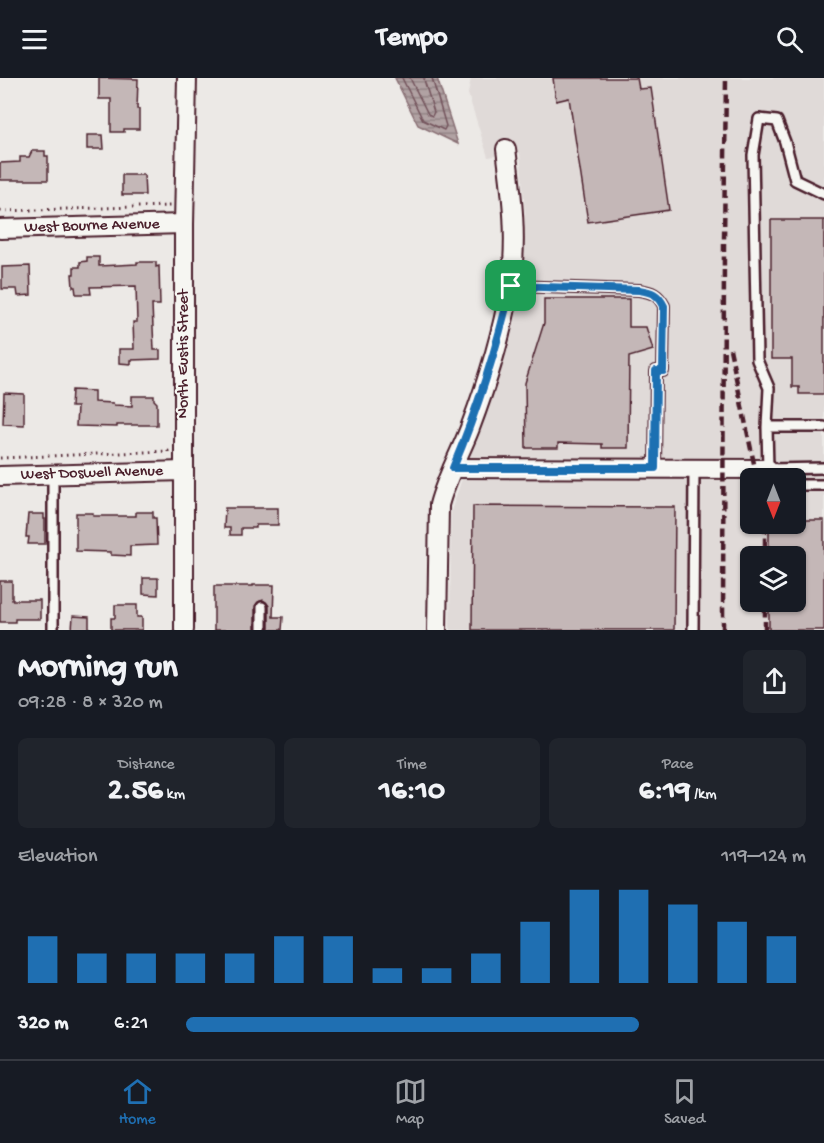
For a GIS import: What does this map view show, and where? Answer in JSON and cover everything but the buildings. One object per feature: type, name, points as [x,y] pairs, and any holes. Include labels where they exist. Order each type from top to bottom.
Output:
[{"type":"street","name":"North Eustis Street","points":[[184,630],[184,224],[187,78]]},
{"type":"street","points":[[437,630],[439,505],[444,486],[470,428],[489,374],[511,286],[513,210],[506,149]]},
{"type":"street","name":"West Bourne Avenue","points":[[0,229],[184,224]]},
{"type":"street","points":[[453,468],[694,468],[740,471]]},
{"type":"street","name":"West Doswell Avenue","points":[[0,476],[184,471]]},
{"type":"lane","points":[[774,468],[767,427],[769,388],[757,360],[753,155],[759,119],[777,121],[785,141],[795,180],[824,194]]},
{"type":"lane","points":[[511,286],[639,290],[651,292],[660,298],[664,306],[663,371],[656,371],[655,468]]},
{"type":"lane","points":[[767,427],[824,427]]},
{"type":"lane","points":[[693,630],[694,468]]},
{"type":"lane","points":[[806,470],[824,468]]},
{"type":"lane","points":[[53,474],[53,630]]},
{"type":"lane","points":[[806,485],[824,485]]},
{"type":"lane","points":[[262,607],[262,630]]},
{"type":"path","points":[[0,211],[170,206],[170,211]]},
{"type":"path","points":[[0,458],[168,451],[167,460]]},
{"type":"shaded area","points":[[471,78],[824,78],[824,630],[450,630],[451,511],[515,322],[524,274],[525,212],[520,153],[488,157],[468,94]]},
{"type":"water","points":[[395,78],[437,78],[458,144],[418,125]]},
{"type":"railway","points":[[723,630],[726,78]]},
{"type":"railway","points":[[730,349],[755,468]]},
{"type":"railway","points":[[765,534],[765,546]]},
{"type":"railway","points":[[765,612],[765,630]]},
{"type":"route","points":[[511,286],[639,290],[651,292],[660,298],[664,306],[663,371],[656,371],[655,468],[453,468],[489,374],[511,286]]}]
